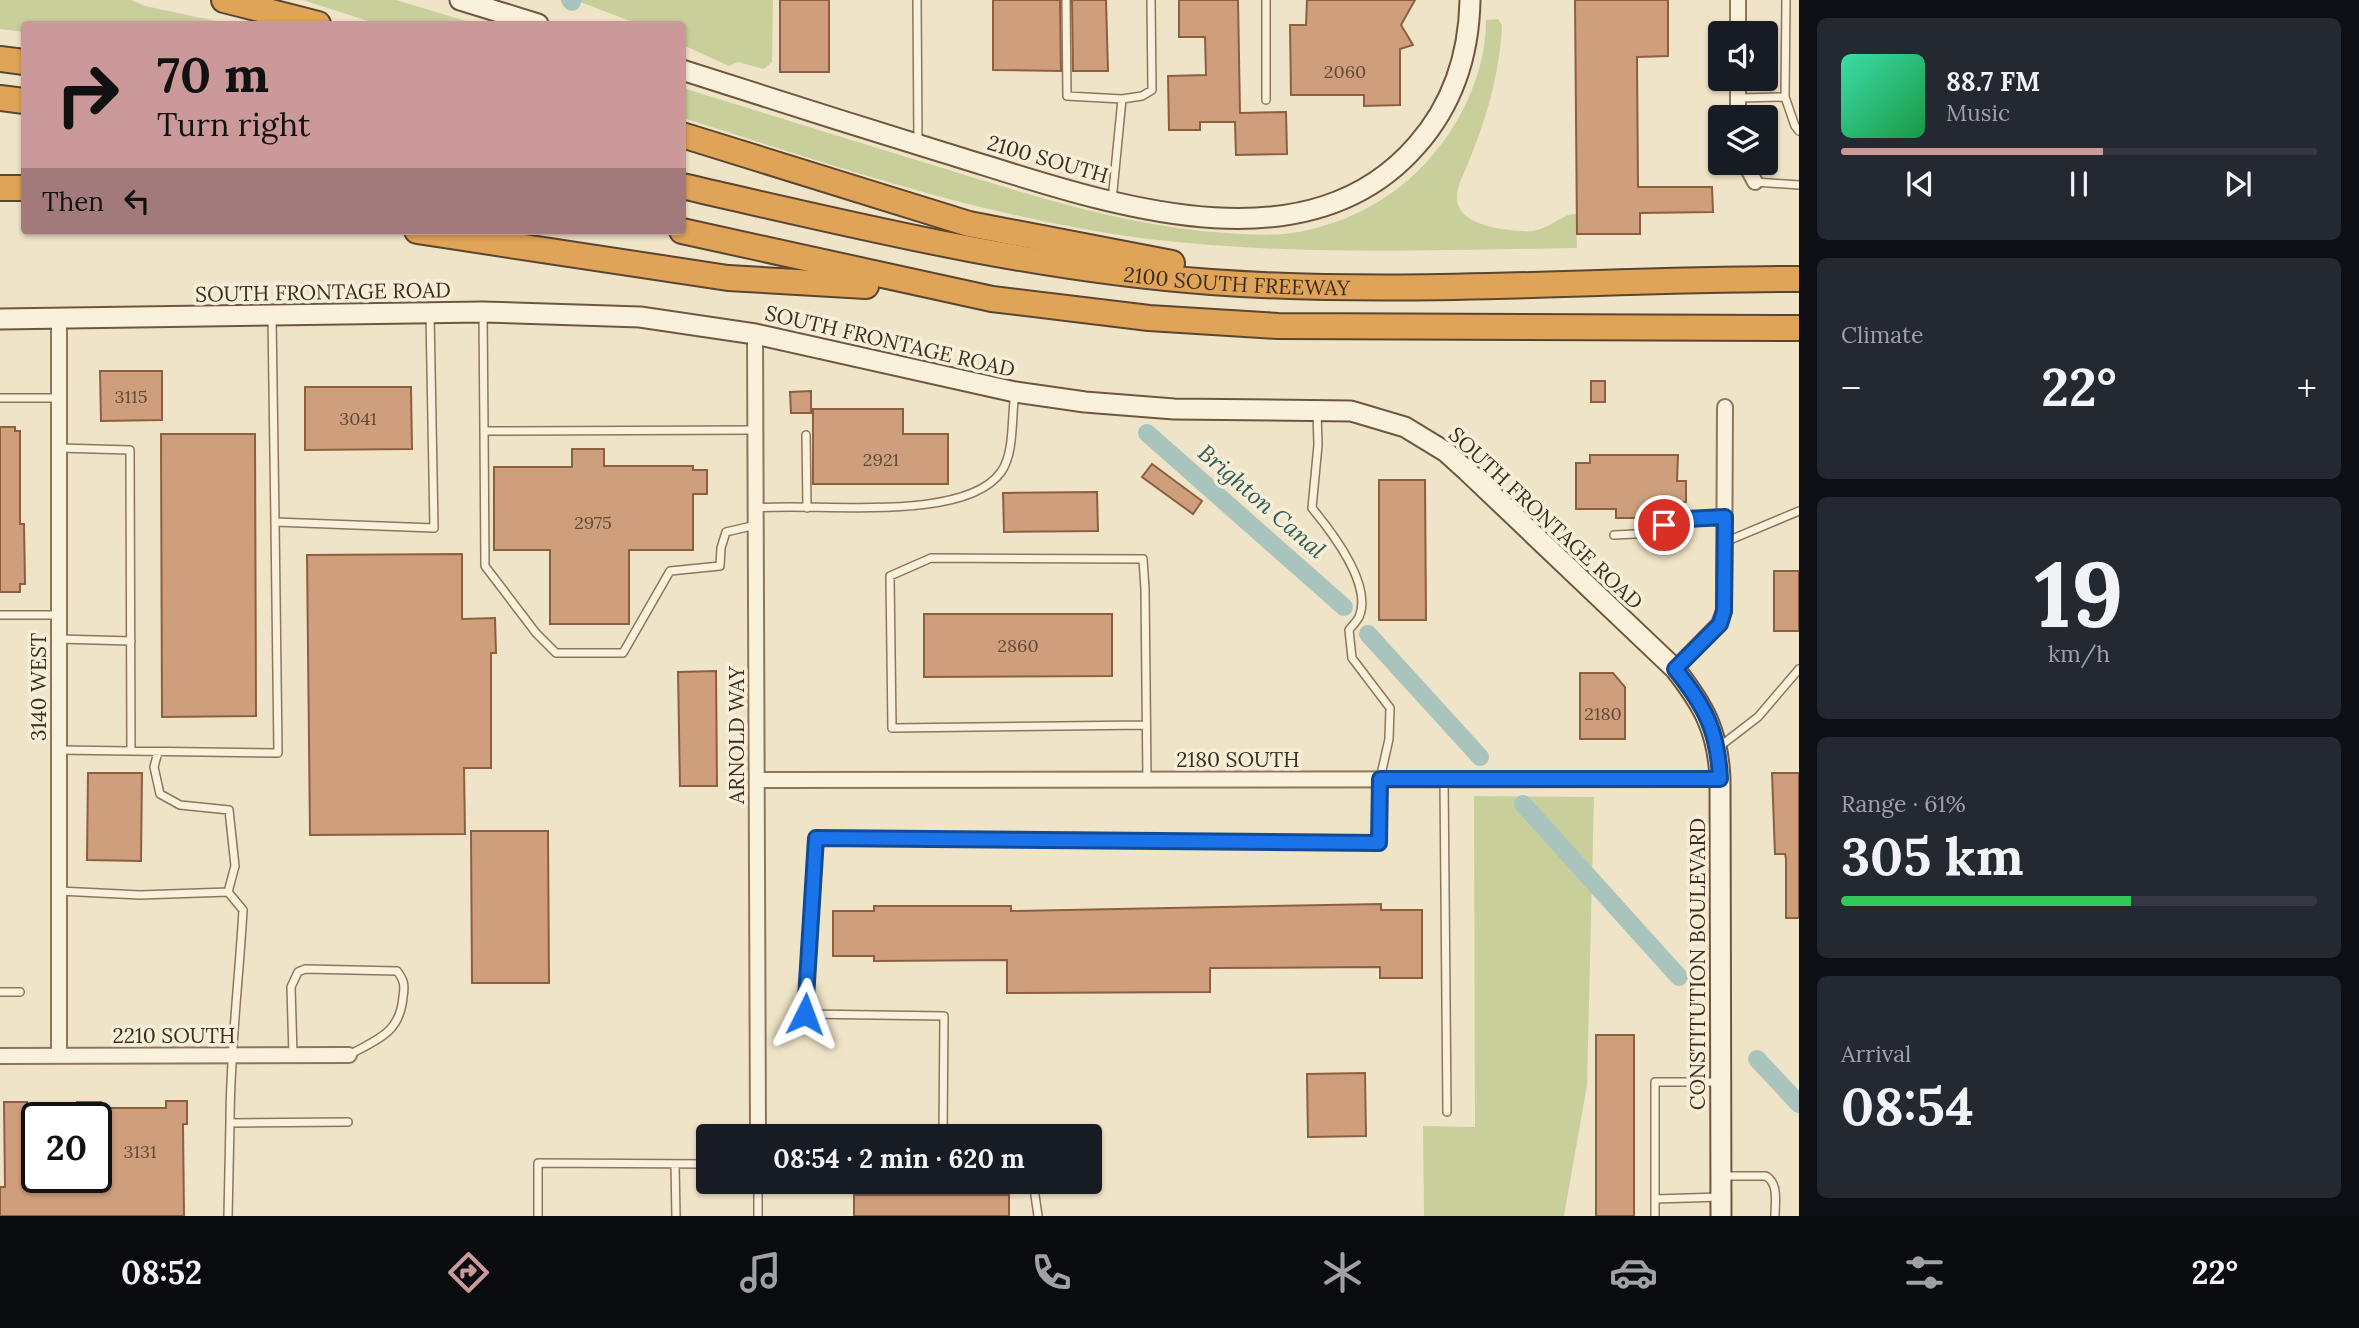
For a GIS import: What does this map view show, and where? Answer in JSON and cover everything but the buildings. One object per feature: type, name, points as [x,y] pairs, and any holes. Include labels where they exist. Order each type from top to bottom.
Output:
[{"type":"highway","points":[[224,0],[250,3],[308,21]]},
{"type":"highway","points":[[0,59],[21,62]]},
{"type":"highway","points":[[0,98],[21,101]]},
{"type":"highway","points":[[686,136],[969,224],[1009,232],[1156,261],[1237,271],[1441,286]]},
{"type":"highway","name":"2100 SOUTH FREEWAY","points":[[686,187],[928,243],[1107,271],[1257,285],[1441,286],[1799,278]]},
{"type":"highway","points":[[0,188],[21,188]]},
{"type":"highway","name":"2100 SOUTH FREEWAY","points":[[686,232],[992,299],[1149,318],[1278,327],[1799,328]]},
{"type":"highway","points":[[443,235],[728,278],[840,284],[992,299]]},
{"type":"street","points":[[460,0],[528,21]]},
{"type":"street","name":"2100 SOUTH","points":[[686,71],[1112,201],[1211,217],[1271,218],[1309,213],[1340,203],[1400,166],[1433,128],[1451,96],[1464,59],[1470,0]]},
{"type":"street","points":[[1738,0],[1738,21]]},
{"type":"street","points":[[1738,91],[1738,105]]},
{"type":"street","points":[[1751,175],[1755,182]]},
{"type":"street","name":"SOUTH FRONTAGE ROAD","points":[[0,318],[272,317],[483,312],[640,317],[755,334],[1015,392],[1085,402],[1174,409],[1351,411],[1405,427],[1446,452],[1675,669]]},
{"type":"street","name":"3140 WEST","points":[[59,318],[59,1056]]},
{"type":"street","name":"ARNOLD WAY","points":[[755,334],[758,1124]]},
{"type":"street","points":[[1675,669],[1720,624],[1724,611],[1725,407]]},
{"type":"street","name":"CONSTITUTION BOULEVARD","points":[[1675,669],[1698,699],[1718,747],[1721,1207]]},
{"type":"street","name":"2180 SOUTH","points":[[757,780],[1720,779]]},
{"type":"street","name":"2210 SOUTH","points":[[0,1056],[349,1055]]},
{"type":"lane","points":[[917,0],[918,144]]},
{"type":"lane","points":[[1066,0],[1067,96],[1122,99],[1142,96],[1152,90],[1151,0]]},
{"type":"lane","points":[[1266,0],[1266,100]]},
{"type":"lane","points":[[1786,0],[1786,97],[1794,126],[1799,131]]},
{"type":"lane","points":[[1738,98],[1786,97]]},
{"type":"lane","points":[[1112,201],[1122,99]]},
{"type":"lane","points":[[1755,182],[1799,185]]},
{"type":"lane","points":[[483,312],[485,566],[536,633],[556,653],[623,653],[670,571],[720,566],[726,532],[756,525]]},
{"type":"lane","points":[[275,522],[434,528],[430,313]]},
{"type":"lane","points":[[59,750],[278,754],[272,317]]},
{"type":"lane","points":[[756,508],[947,502],[982,488],[1003,470],[1009,448],[1015,392]]},
{"type":"lane","points":[[0,398],[59,398]]},
{"type":"lane","points":[[943,1124],[944,1016],[805,1014],[816,838],[1379,843],[1380,779],[1389,739],[1390,708],[1352,658],[1349,630],[1360,616],[1360,591],[1341,543],[1312,508],[1318,446],[1317,409]]},
{"type":"lane","points":[[484,431],[756,430]]},
{"type":"lane","points":[[806,435],[807,508]]},
{"type":"lane","points":[[59,448],[130,450],[131,751]]},
{"type":"lane","points":[[1725,542],[1799,511]]},
{"type":"lane","points":[[1615,535],[1656,533],[1664,525],[1687,519],[1725,517]]},
{"type":"lane","points":[[1146,724],[892,728],[890,576],[931,558],[1143,559],[1146,724],[1147,780]]},
{"type":"lane","points":[[0,615],[59,615]]},
{"type":"lane","points":[[59,639],[131,641]]},
{"type":"lane","points":[[1718,747],[1758,717],[1799,669]]},
{"type":"lane","points":[[158,752],[153,767],[160,794],[180,805],[229,810],[236,866],[228,892]]},
{"type":"lane","points":[[1444,779],[1447,1112]]},
{"type":"lane","points":[[59,891],[140,895],[228,892]]},
{"type":"lane","points":[[228,892],[243,910],[237,1020],[230,1055],[228,1216]]},
{"type":"lane","points":[[293,1055],[291,987],[298,972],[305,969],[397,971],[405,985],[401,1014],[396,1026],[349,1055]]},
{"type":"lane","points":[[0,992],[20,992]]},
{"type":"lane","points":[[1655,1216],[1655,1082],[1721,1082]]},
{"type":"lane","points":[[230,1123],[348,1122]]},
{"type":"lane","points":[[538,1216],[538,1163],[696,1164]]},
{"type":"lane","points":[[675,1164],[676,1216]]},
{"type":"lane","points":[[1721,1176],[1766,1176],[1771,1179],[1775,1186],[1775,1216]]},
{"type":"lane","points":[[758,1194],[758,1216]]},
{"type":"lane","points":[[1035,1194],[1038,1216]]},
{"type":"lane","points":[[1655,1199],[1721,1207]]},
{"type":"green space","points":[[0,0],[131,0],[145,6],[216,21],[21,21],[21,32],[0,29]]},
{"type":"green space","points":[[303,0],[396,0],[466,21],[368,21]]},
{"type":"green space","points":[[575,0],[773,0],[772,62],[764,69],[738,62],[729,66],[686,46],[686,21],[630,21]]},
{"type":"green space","points":[[1498,19],[1502,25],[1501,43],[1491,97],[1459,186],[1457,202],[1470,219],[1478,223],[1522,231],[1546,227],[1576,214],[1577,248],[1309,250],[1148,239],[1089,230],[971,205],[686,119],[686,89],[1068,205],[1134,220],[1202,231],[1282,234],[1308,230],[1345,219],[1379,201],[1410,179],[1447,137],[1465,106],[1478,72],[1486,20]]},
{"type":"green space","points":[[1474,796],[1594,797],[1587,1085],[1564,1216],[1424,1216],[1423,1126],[1475,1127]]},
{"type":"waterway","name":"Brighton Canal","points":[[1147,433],[1344,607]]},
{"type":"waterway","name":"Brighton Canal","points":[[1368,634],[1480,757]]},
{"type":"waterway","name":"Brighton Canal","points":[[1523,804],[1679,977]]},
{"type":"waterway","name":"Brighton Canal","points":[[1757,1059],[1799,1104]]},
{"type":"route","points":[[805,1014],[816,838],[1379,843],[1380,779],[1720,779],[1718,747],[1711,726],[1698,699],[1675,669],[1720,624],[1724,611],[1725,517],[1687,519],[1664,525]]}]
